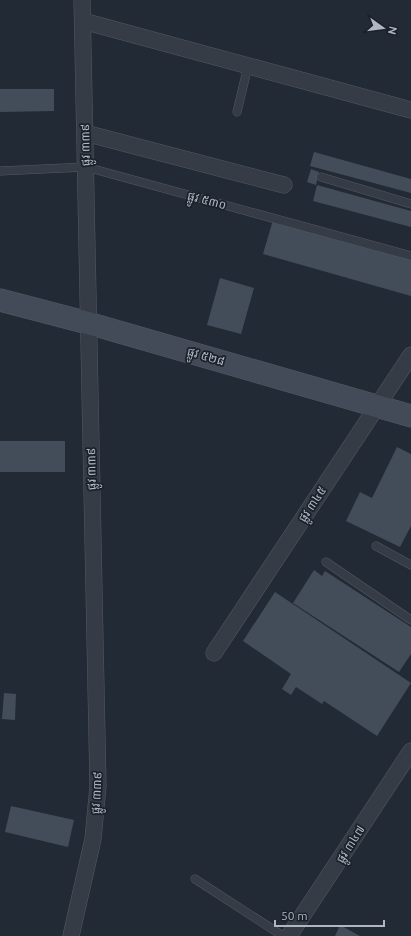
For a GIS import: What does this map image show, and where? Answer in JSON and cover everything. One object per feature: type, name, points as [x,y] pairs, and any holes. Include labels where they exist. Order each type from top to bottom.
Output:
[{"type":"street","name":"ផ្លូវ ៣៣៩","points":[[71,936],[93,839],[98,786],[82,0]]},
{"type":"street","points":[[83,21],[411,110]]},
{"type":"street","points":[[85,133],[284,185]]},
{"type":"street","name":"ផ្លូវ ៥២៨","points":[[0,300],[88,323],[411,416]]},
{"type":"street","name":"ផ្លូវ ៣៤៥","points":[[214,653],[411,355]]},
{"type":"street","name":"ផ្លូវ ៣៤៧","points":[[289,936],[411,751]]},
{"type":"lane","points":[[237,112],[248,66]]},
{"type":"lane","name":"ផ្លូវ ៥៣០","points":[[0,171],[86,167],[411,256]]},
{"type":"lane","points":[[321,177],[411,204]]},
{"type":"lane","points":[[376,546],[411,565]]},
{"type":"lane","points":[[326,562],[411,620]]},
{"type":"lane","points":[[194,879],[283,936]]},
{"type":"building","points":[[0,89],[54,89],[54,111],[0,112]]},
{"type":"building","points":[[314,152],[411,179],[411,193],[310,166]]},
{"type":"building","points":[[311,169],[319,172],[316,185],[307,182]]},
{"type":"building","points":[[317,185],[411,211],[411,227],[313,201]]},
{"type":"building","points":[[273,220],[411,259],[411,296],[263,254]]},
{"type":"building","points":[[220,278],[254,288],[241,334],[207,325]]},
{"type":"building","points":[[0,441],[65,441],[65,472],[0,472]]},
{"type":"building","points":[[397,447],[411,454],[411,526],[400,547],[346,521],[360,492],[372,498]]},
{"type":"building","points":[[314,570],[322,576],[325,571],[411,627],[411,654],[399,672],[293,603]]},
{"type":"building","points":[[275,592],[411,683],[377,736],[324,701],[322,704],[296,687],[291,695],[282,689],[291,674],[243,641]]},
{"type":"building","points":[[4,693],[16,694],[15,720],[2,719]]},
{"type":"building","points":[[11,806],[74,820],[68,847],[5,832]]},
{"type":"building","points":[[340,925],[360,936],[335,936]]}]
